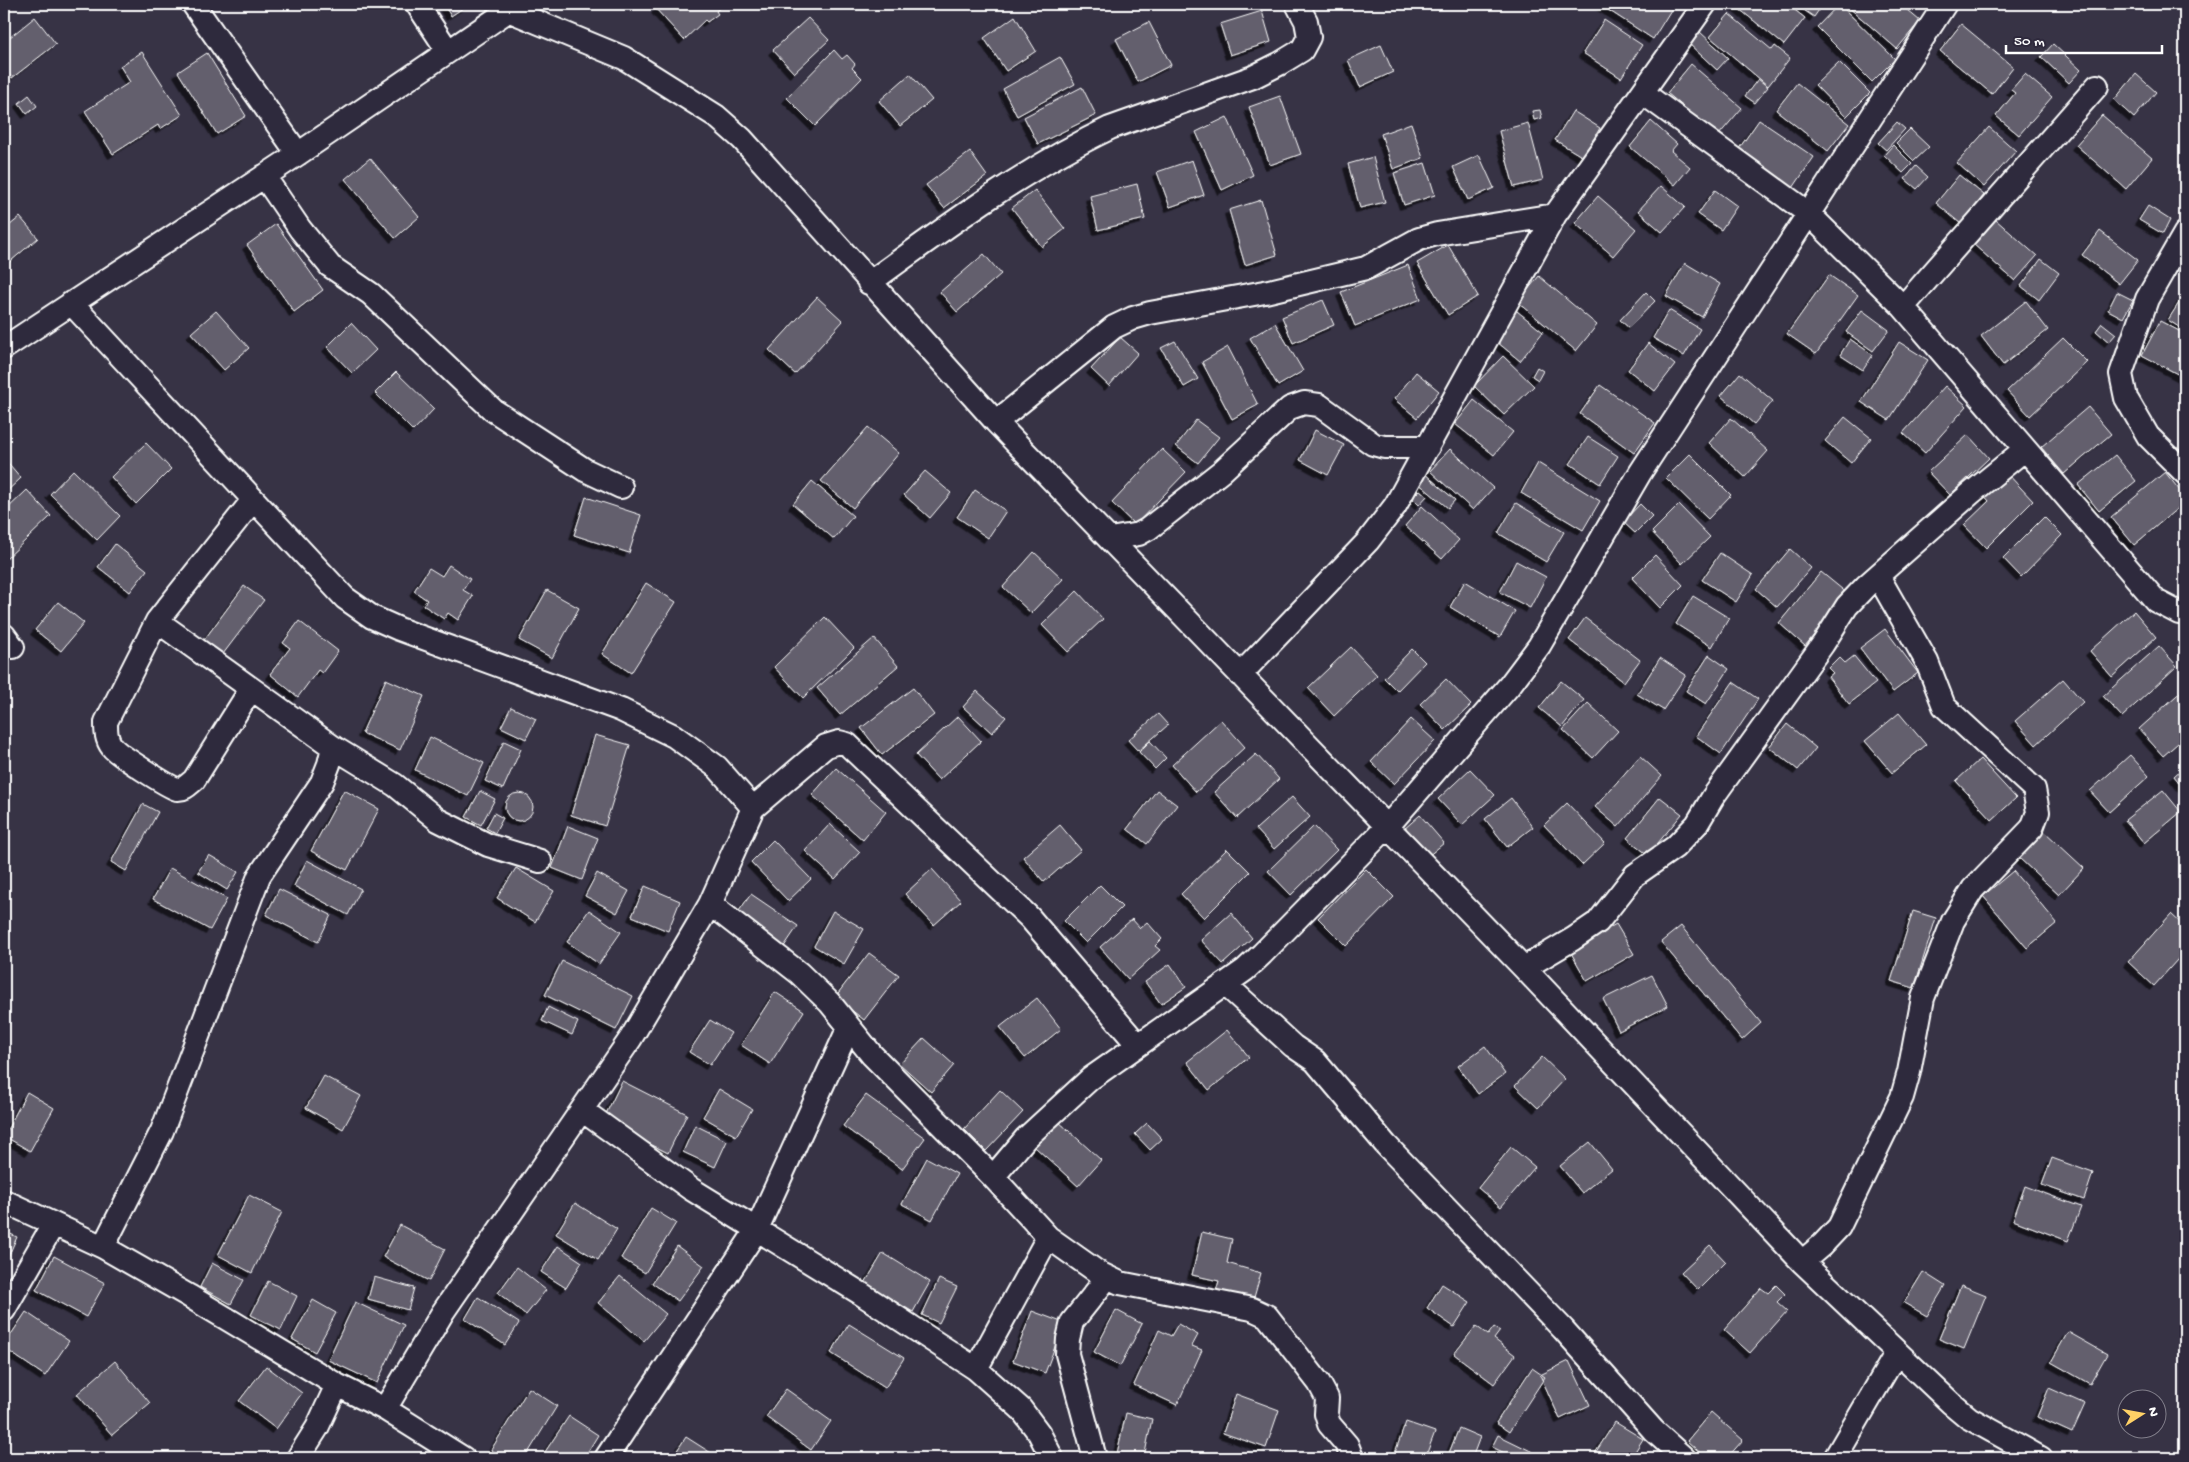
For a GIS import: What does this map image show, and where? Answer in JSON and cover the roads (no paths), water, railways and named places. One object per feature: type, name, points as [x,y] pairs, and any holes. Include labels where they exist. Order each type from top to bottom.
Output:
[{"type":"street","points":[[193,4],[298,154]]},
{"type":"street","points":[[417,4],[448,51]]},
{"type":"street","points":[[869,283],[949,224],[1028,173],[1092,136],[1253,77],[1302,50],[1309,37],[1306,22],[1297,4]]},
{"type":"street","points":[[1240,675],[1368,541],[1395,506],[1555,215],[1705,4]]},
{"type":"street","points":[[993,1177],[1026,1138],[1067,1098],[1137,1044],[1225,984],[1262,954],[1387,827],[1509,686],[1539,646],[1640,473],[1945,4]]},
{"type":"street","points":[[4,348],[298,154],[513,7],[624,58],[716,116],[742,139],[869,283],[996,422],[1524,968],[1802,1262],[1950,1403],[1969,1418],[2041,1458]]},
{"type":"street","points":[[1903,307],[2097,86]]},
{"type":"street","points":[[1643,93],[1808,213],[1903,307],[2024,450],[2156,600],[2179,613],[2185,614]]},
{"type":"street","points":[[264,176],[300,229],[330,266],[371,294],[493,410],[564,457],[621,487]]},
{"type":"street","points":[[996,422],[1114,327],[1133,318],[1150,313],[1265,292],[1366,268],[1419,239],[1437,234],[1555,215]]},
{"type":"street","points":[[2185,233],[2147,299],[2121,374],[2126,398],[2148,436],[2185,473]]},
{"type":"street","points":[[71,303],[345,598],[372,617],[398,629],[621,710],[674,736],[717,767],[753,808]]},
{"type":"street","points":[[1110,539],[1139,534],[1148,529],[1222,471],[1290,408],[1304,403],[1318,405],[1373,444],[1384,447],[1428,447]]},
{"type":"street","points":[[1524,968],[1598,922],[1635,875],[1675,847],[1696,824],[1823,644],[1846,606],[1970,494],[2024,450]]},
{"type":"street","points":[[251,690],[194,780],[184,788],[177,789],[144,770],[112,749],[106,737],[106,722],[157,621],[253,500]]},
{"type":"street","points":[[1802,1262],[1822,1245],[1839,1226],[1902,1098],[1909,1072],[1923,998],[1953,921],[1973,889],[2032,828],[2038,812],[2034,789],[1944,706],[1927,662],[1878,576]]},
{"type":"street","points":[[157,621],[333,747],[395,785],[438,820],[488,845],[540,861]]},
{"type":"street","points":[[385,1409],[443,1312],[631,1038],[710,904],[753,808],[826,746],[839,742],[848,744],[1030,918],[1137,1044]]},
{"type":"street","points":[[103,1247],[162,1130],[259,876],[322,782],[333,747]]},
{"type":"street","points":[[710,904],[799,973],[830,1003],[872,1055],[993,1177],[1048,1237],[1107,1278],[1120,1283],[1252,1309],[1266,1316],[1319,1383],[1327,1398],[1326,1414],[1329,1424],[1347,1445],[1352,1458]]},
{"type":"street","points":[[1225,984],[1293,1046],[1315,1061],[1386,1145],[1563,1329],[1654,1431],[1684,1458]]},
{"type":"street","points":[[606,1458],[756,1231],[849,1027]]},
{"type":"street","points":[[582,1110],[691,1189],[756,1231],[860,1293],[976,1369],[1021,1409],[1039,1433],[1052,1458]]},
{"type":"street","points":[[4,1201],[103,1247],[337,1385],[385,1409],[463,1458]]},
{"type":"street","points":[[4,1310],[53,1225]]},
{"type":"street","points":[[976,1369],[1048,1237]]},
{"type":"street","points":[[1095,1458],[1067,1354],[1068,1339],[1072,1322],[1107,1278]]},
{"type":"street","points":[[1835,1458],[1897,1352]]},
{"type":"street","points":[[298,1458],[317,1428],[337,1385]]}]
